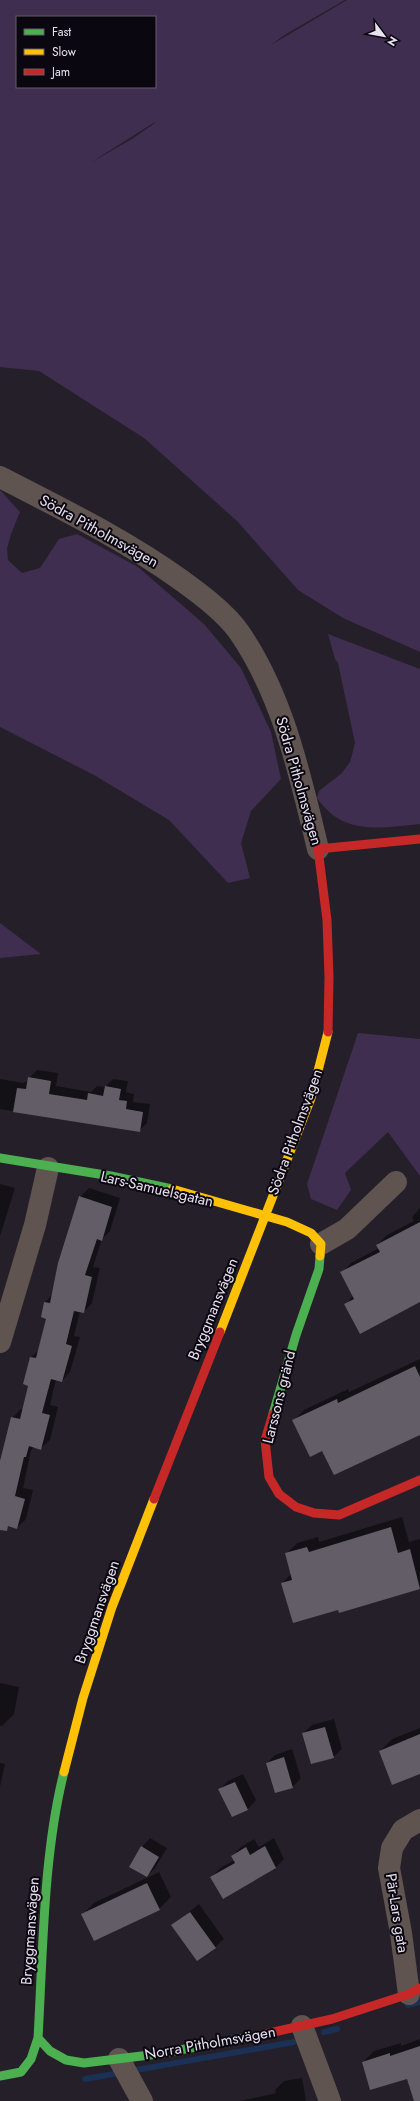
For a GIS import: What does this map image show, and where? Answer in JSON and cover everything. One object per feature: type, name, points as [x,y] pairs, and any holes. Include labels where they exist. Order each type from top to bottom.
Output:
[{"type":"street","name":"Södra Pitholmsvägen","points":[[0,477],[145,554],[203,596],[238,631],[263,672],[285,727],[304,789],[318,849],[327,920],[329,977],[328,1032],[311,1098],[265,1216]]},
{"type":"street","points":[[318,849],[420,839]]},
{"type":"street","name":"Lars-Samuelsgatan","points":[[0,1158],[48,1168],[111,1176],[171,1189],[265,1216]]},
{"type":"street","points":[[0,1342],[35,1225],[48,1168]]},
{"type":"street","points":[[265,1216],[312,1233],[321,1244],[348,1229],[396,1182]]},
{"type":"street","name":"Bryggmansvägen","points":[[38,2038],[47,1885],[57,1802],[83,1698],[112,1607],[265,1216]]},
{"type":"street","name":"Larssons gränd","points":[[321,1244],[319,1270],[296,1335],[265,1440],[269,1477],[279,1494],[296,1507],[314,1513],[339,1515],[420,1480]]},
{"type":"street","name":"Pär-Lars gata","points":[[415,1991],[401,1933],[389,1868],[392,1848],[403,1830],[420,1820]]},
{"type":"street","name":"Norra Pitholmsvägen","points":[[38,2038],[50,2051],[66,2060],[84,2063],[119,2059],[253,2037],[302,2026],[332,2019],[415,1991]]},
{"type":"street","points":[[302,2026],[330,2101]]},
{"type":"street","points":[[0,2076],[21,2072],[31,2059],[38,2038]]},
{"type":"street","name":"Norra Pitholmsvägen","points":[[119,2059],[142,2101]]},
{"type":"shaded area","points":[[0,0],[345,0],[286,34],[271,45],[347,0],[420,0],[420,652],[343,618],[298,590],[237,521],[144,438],[39,371],[0,367]],"holes":[[[155,122],[132,139],[90,163]]]},
{"type":"shaded area","points":[[0,490],[20,512],[7,549],[8,560],[22,573],[40,568],[59,539],[77,534],[138,567],[204,624],[241,668],[271,732],[281,779],[251,811],[241,843],[250,878],[228,883],[169,820],[94,775],[0,727]]},
{"type":"shaded area","points":[[328,634],[420,669],[420,824],[377,828],[351,824],[339,819],[327,810],[317,798],[319,791],[342,773],[350,762],[355,743],[338,663],[335,659]]},
{"type":"shaded area","points":[[0,923],[41,954],[0,958]]},
{"type":"shaded area","points":[[358,1033],[420,1039],[420,1176],[388,1132],[345,1173],[351,1190],[337,1210],[311,1199],[307,1184]]},
{"type":"building","points":[[28,1077],[51,1081],[49,1094],[87,1100],[88,1093],[103,1096],[105,1086],[121,1089],[119,1100],[127,1101],[126,1109],[143,1112],[140,1132],[13,1112],[17,1088],[26,1089]]},
{"type":"building","points":[[79,1196],[112,1207],[102,1241],[97,1239],[85,1275],[92,1277],[84,1313],[74,1311],[66,1344],[72,1346],[62,1382],[51,1379],[42,1413],[50,1415],[41,1450],[29,1446],[26,1457],[24,1457],[15,1496],[25,1499],[17,1529],[8,1526],[7,1531],[0,1530],[0,1461],[11,1417],[20,1419],[28,1386],[23,1384],[30,1357],[36,1358],[46,1319],[41,1317],[44,1302],[50,1303],[58,1263]]},
{"type":"building","points":[[420,1222],[420,1302],[360,1334],[344,1304],[354,1299],[340,1272],[380,1252],[376,1245]]},
{"type":"building","points":[[415,1366],[420,1377],[420,1435],[334,1475],[322,1451],[310,1457],[292,1420],[337,1399],[338,1403]]},
{"type":"building","points":[[391,1527],[398,1553],[410,1549],[420,1589],[339,1613],[338,1610],[293,1623],[281,1583],[292,1580],[285,1553],[307,1547],[309,1552]]},
{"type":"building","points":[[325,1727],[334,1758],[311,1764],[302,1733]]},
{"type":"building","points":[[420,1734],[420,1774],[392,1785],[379,1751]]},
{"type":"building","points":[[284,1757],[293,1788],[275,1793],[266,1763]]},
{"type":"building","points":[[235,1782],[248,1810],[232,1817],[218,1789]]},
{"type":"building","points":[[141,1846],[159,1857],[147,1877],[129,1867]]},
{"type":"building","points":[[265,1846],[276,1868],[223,1899],[210,1877],[235,1863],[231,1856],[246,1847],[250,1855]]},
{"type":"building","points":[[147,1883],[160,1910],[94,1941],[81,1914]]},
{"type":"building","points":[[190,1912],[216,1948],[197,1961],[171,1925]]},
{"type":"building","points":[[420,2046],[420,2101],[414,2101],[407,2079],[370,2090],[362,2062],[390,2053],[390,2056]]},
{"type":"waterway","points":[[408,2005],[420,2002]]},
{"type":"waterway","points":[[324,2032],[337,2029]]},
{"type":"waterway","points":[[85,2079],[294,2042]]},
{"type":"traffic: fast","points":[[0,1158],[111,1176],[172,1189]]},
{"type":"traffic: fast","points":[[273,1414],[296,1335],[319,1269],[320,1256]]},
{"type":"traffic: fast","points":[[0,2076],[21,2072],[31,2059],[38,2038],[48,1870],[57,1804],[64,1772]]},
{"type":"traffic: fast","points":[[38,2038],[50,2051],[66,2060],[84,2063],[158,2054],[256,2036]]},
{"type":"traffic: slow","points":[[220,1332],[311,1098],[328,1032]]},
{"type":"traffic: slow","points":[[172,1189],[287,1222],[311,1233],[321,1244],[320,1256]]},
{"type":"traffic: slow","points":[[64,1772],[83,1698],[112,1607],[154,1499]]},
{"type":"traffic: jam","points":[[328,1032],[329,977],[327,920],[318,849],[420,839]]},
{"type":"traffic: jam","points":[[154,1499],[220,1332]]},
{"type":"traffic: jam","points":[[273,1414],[265,1440],[269,1477],[279,1494],[296,1507],[314,1513],[339,1515],[420,1480]]},
{"type":"traffic: jam","points":[[256,2036],[332,2019],[409,1994],[420,1988]]}]
